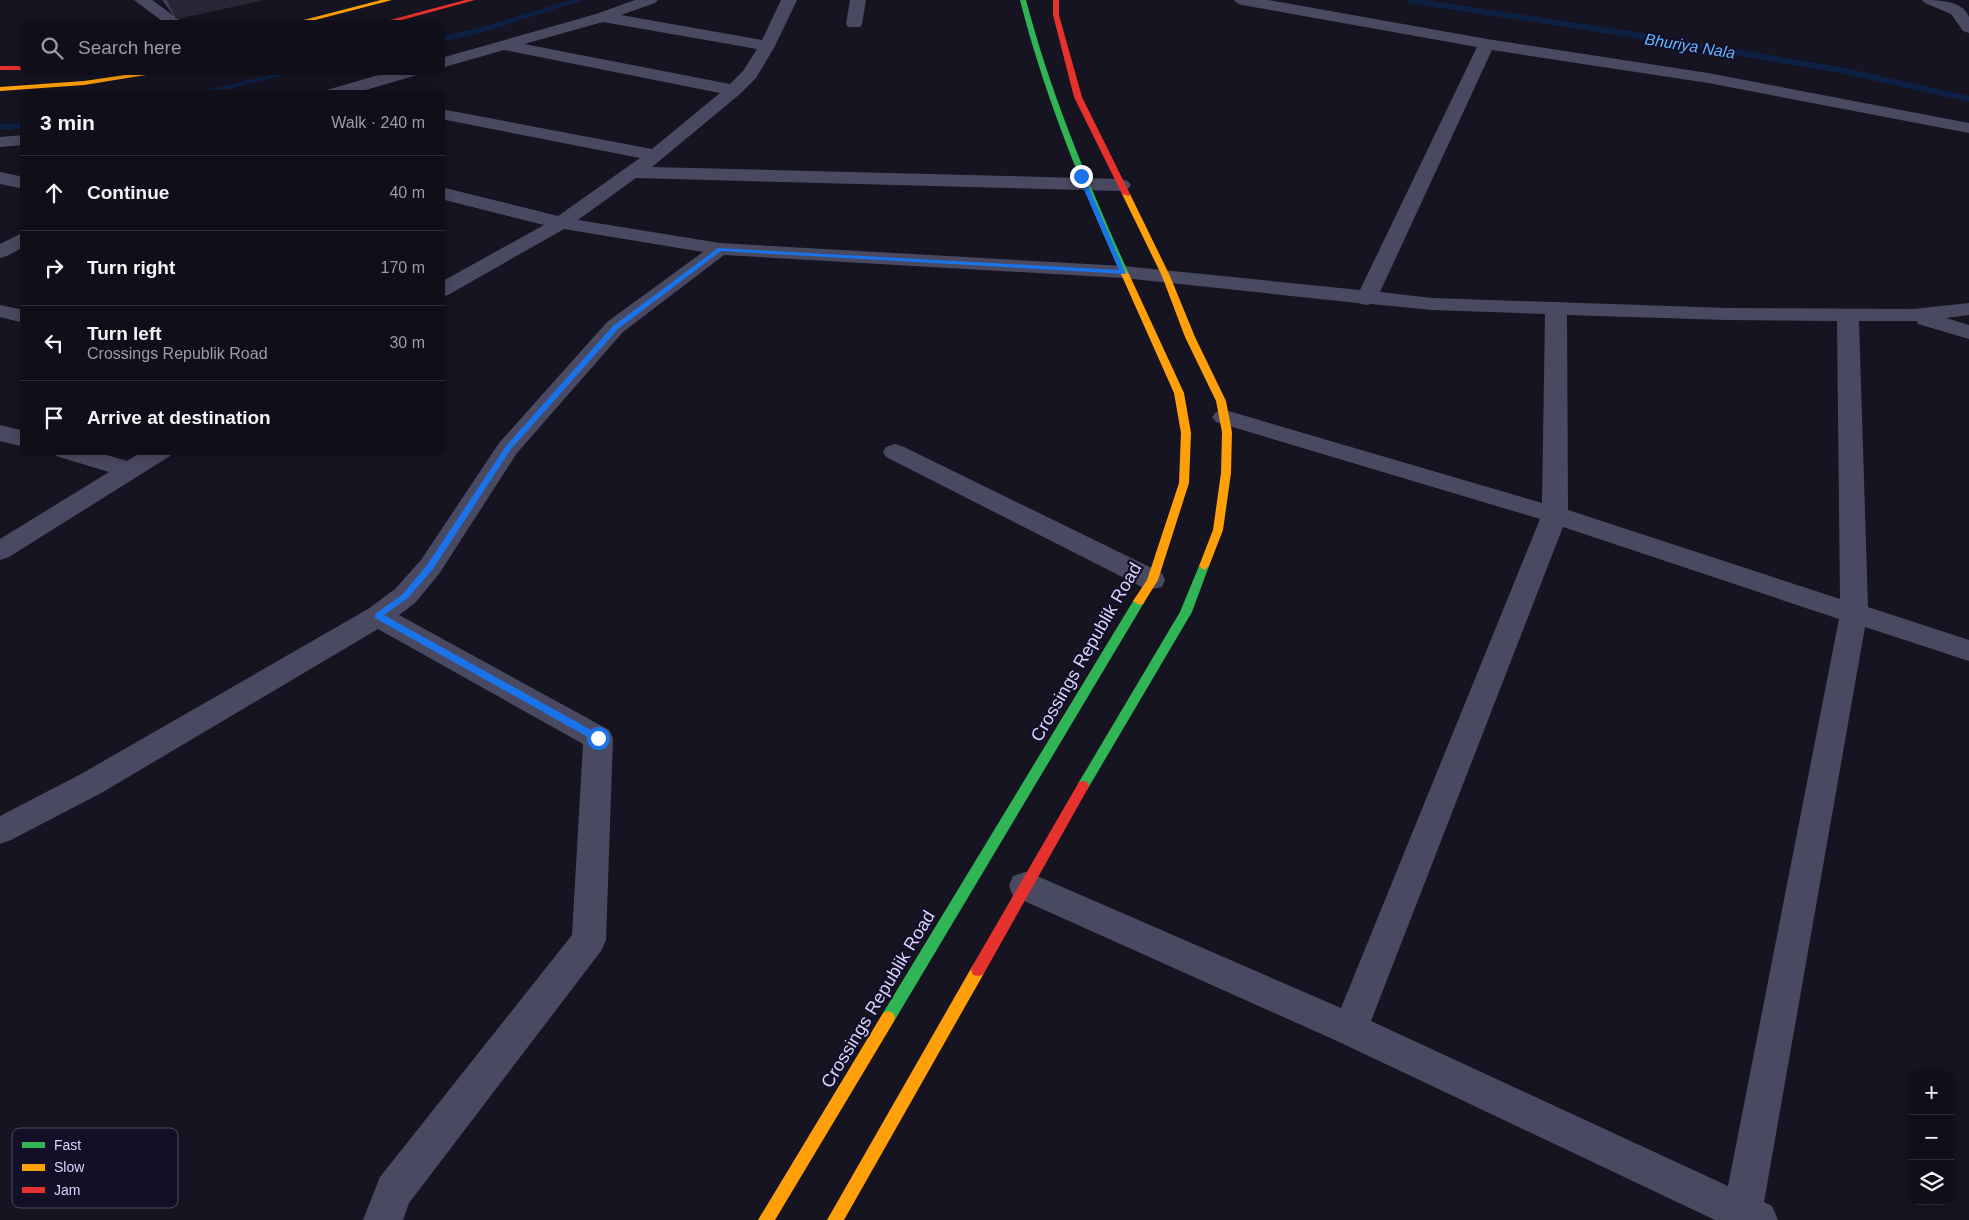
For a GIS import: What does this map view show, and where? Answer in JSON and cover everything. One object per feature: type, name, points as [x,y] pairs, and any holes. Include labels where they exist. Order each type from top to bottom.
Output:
[{"type":"street","points":[[142,0],[171,20]]},
{"type":"street","points":[[308,20],[389,0]]},
{"type":"street","points":[[394,20],[472,0]]},
{"type":"street","points":[[445,62],[602,17],[650,0]]},
{"type":"street","points":[[445,289],[561,223],[656,155],[734,90],[750,74],[767,46],[789,0]]},
{"type":"street","points":[[854,24],[858,0]]},
{"type":"street","name":"Crossings Republik Road","points":[[766,1220],[1152,580],[1184,483],[1186,433],[1179,393],[1084,184],[1032,38],[1023,0]]},
{"type":"street","points":[[835,1220],[1025,886],[1186,612],[1218,530],[1226,473],[1227,432],[1221,401],[1190,337],[1166,276],[1078,97],[1056,15],[1056,0]]},
{"type":"street","points":[[1242,0],[1487,44],[1708,78],[1895,112],[1969,128]]},
{"type":"street","points":[[1930,0],[1957,11],[1969,28]]},
{"type":"street","points":[[602,17],[767,46]]},
{"type":"street","points":[[1366,299],[1487,44]]},
{"type":"street","points":[[503,45],[734,90]]},
{"type":"street","points":[[0,68],[20,68]]},
{"type":"street","points":[[0,89],[47,88],[145,75]]},
{"type":"street","points":[[348,90],[398,75]]},
{"type":"street","points":[[445,115],[656,155]]},
{"type":"street","points":[[0,142],[20,140]]},
{"type":"street","points":[[632,172],[1121,185]]},
{"type":"street","points":[[0,178],[20,183]]},
{"type":"street","points":[[445,195],[561,223],[720,249],[1123,272],[1366,299],[1432,304],[1727,314],[1913,315],[1969,309]]},
{"type":"street","points":[[0,252],[20,240]]},
{"type":"street","points":[[0,831],[92,783],[378,616],[406,596],[430,567],[508,448],[616,327],[720,249]]},
{"type":"street","points":[[1350,1029],[1555,515],[1556,308]]},
{"type":"street","points":[[0,311],[20,316]]},
{"type":"street","points":[[1025,886],[1350,1029],[1750,1216],[1854,612],[1848,314]]},
{"type":"street","points":[[1913,315],[1969,332]]},
{"type":"street","points":[[1224,417],[1555,515],[1969,651]]},
{"type":"street","points":[[0,432],[20,438]]},
{"type":"street","points":[[895,452],[1152,580]]},
{"type":"street","points":[[79,455],[130,470]]},
{"type":"street","points":[[0,551],[154,455]]},
{"type":"street","points":[[378,616],[598,738],[589,940],[394,1191],[383,1220]]},
{"type":"waterway","points":[[445,38],[481,30],[580,0]]},
{"type":"waterway","name":"Bhuriya Nala","points":[[1409,0],[1636,35],[1845,71],[1969,99]]},
{"type":"waterway","points":[[214,90],[279,75]]},
{"type":"waterway","points":[[0,127],[20,126]]},
{"type":"traffic: fast","points":[[1023,0],[1054,105],[1095,207],[1125,274]]},
{"type":"traffic: fast","points":[[1083,786],[1186,612],[1204,566]]},
{"type":"traffic: fast","points":[[888,1018],[1139,601]]},
{"type":"traffic: slow","points":[[307,20],[389,0]]},
{"type":"traffic: slow","points":[[0,89],[84,83],[140,75]]},
{"type":"traffic: slow","points":[[1126,194],[1166,276],[1190,337],[1221,401],[1227,432],[1226,473],[1218,530],[1204,566]]},
{"type":"traffic: slow","points":[[1125,274],[1179,393],[1186,433],[1184,483],[1152,580],[1139,601]]},
{"type":"traffic: slow","points":[[835,1220],[978,970]]},
{"type":"traffic: slow","points":[[766,1220],[888,1018]]},
{"type":"traffic: jam","points":[[394,20],[472,0]]},
{"type":"traffic: jam","points":[[1056,0],[1056,15],[1078,97],[1126,194]]},
{"type":"traffic: jam","points":[[0,68],[20,68]]},
{"type":"traffic: jam","points":[[978,970],[1083,786]]},
{"type":"route","points":[[598,738],[378,616],[406,596],[430,567],[508,448],[616,327],[720,249],[1123,272],[1081,176]]}]
